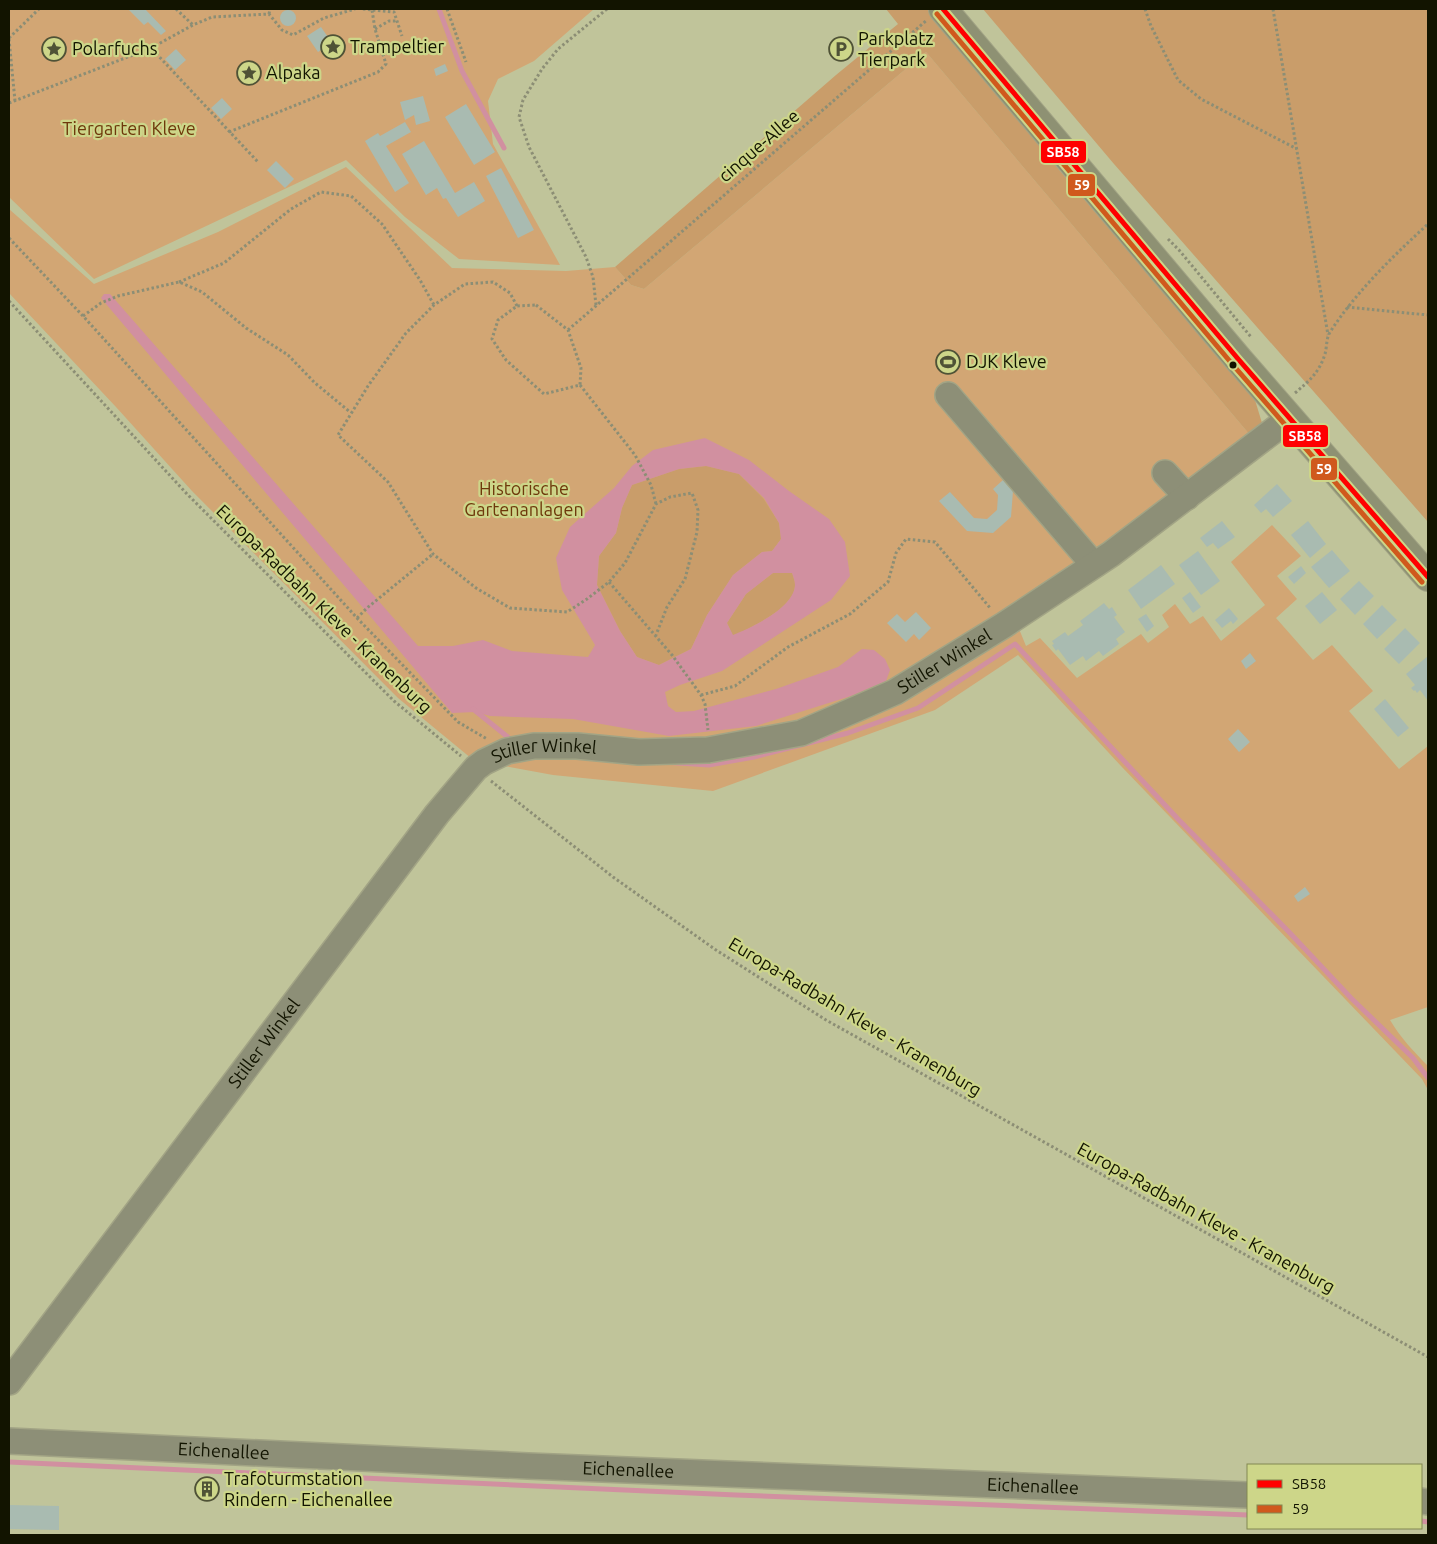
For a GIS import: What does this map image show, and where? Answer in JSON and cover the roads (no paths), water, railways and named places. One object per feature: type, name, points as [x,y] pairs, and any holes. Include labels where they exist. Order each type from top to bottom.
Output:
[{"type":"main road","points":[[938,12],[1292,406],[1428,577]]},
{"type":"street","points":[[948,395],[1076,527],[1094,565]]},
{"type":"street","name":"Stiller Winkel","points":[[9,1382],[438,814],[476,768],[507,751],[534,746],[577,746],[639,752],[708,750],[801,733],[896,692],[1094,565],[1187,496],[1292,406]]},
{"type":"street","points":[[1165,473],[1187,496]]},
{"type":"street","name":"Eichenallee","points":[[9,1441],[518,1466],[1247,1494]]},
{"type":"waterway","points":[[439,9],[462,71],[504,148]]},
{"type":"waterway","points":[[663,762],[709,765],[754,757],[848,733],[918,708],[1015,644],[1178,819],[1351,998],[1413,1058],[1428,1078]]},
{"type":"waterway","points":[[473,709],[509,738]]},
{"type":"waterway","points":[[9,1462],[736,1495],[1247,1515]]},
{"type":"waterway","points":[[1422,1521],[1428,1522]]},
{"type":"place","name":"Trampeltier","points":[[333,47]]},
{"type":"place","name":"Polarfuchs","points":[[54,49]]},
{"type":"place","name":"Parkplatz Tierpark","points":[[841,49]]},
{"type":"place","name":"Alpaka","points":[[249,73]]},
{"type":"place","name":"DJK Kleve","points":[[948,362]]},
{"type":"place","name":"Trafoturmstation Rindern - Eichenallee","points":[[207,1489]]},
{"type":"park label","name":"Tiergarten Kleve","points":[[129,129]]},
{"type":"park label","name":"Historische Gartenanlagen","points":[[524,499]]}]
